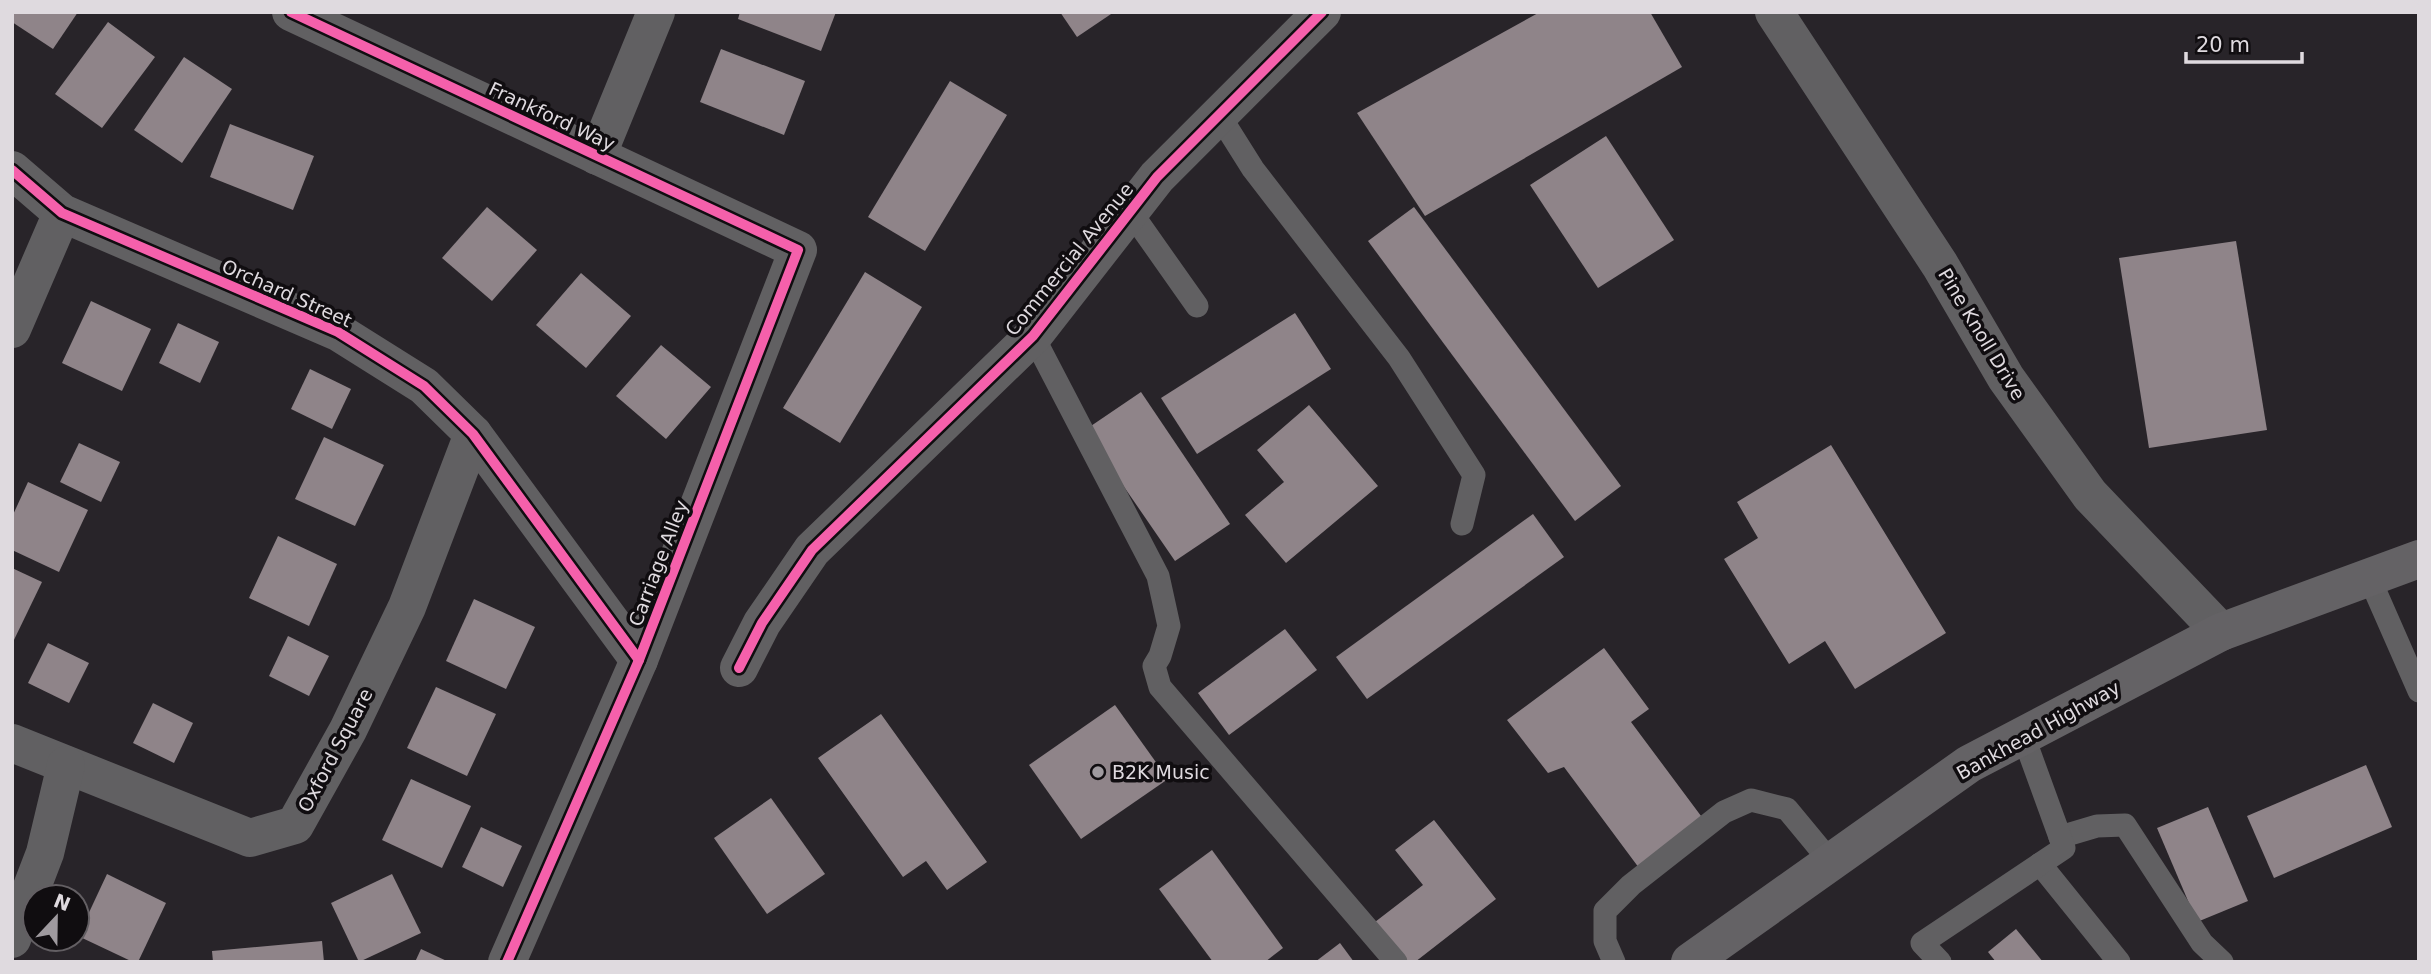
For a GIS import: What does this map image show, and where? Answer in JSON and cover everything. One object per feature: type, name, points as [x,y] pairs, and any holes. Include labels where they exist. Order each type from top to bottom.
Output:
[{"type":"main road","name":"Bankhead Highway","points":[[1690,962],[1969,764],[2221,632],[2419,559]]},
{"type":"street","name":"Frankford Way","points":[[291,12],[798,250]]},
{"type":"street","points":[[597,156],[656,12]]},
{"type":"street","name":"Commercial Avenue","points":[[739,668],[762,623],[812,550],[1033,336],[1157,177],[1322,12]]},
{"type":"street","name":"Pine Knoll Drive","points":[[1774,12],[1940,265],[2006,379],[2090,495],[2221,632]]},
{"type":"street","name":"Orchard Street","points":[[12,170],[62,213],[338,332],[424,386],[473,434],[639,660]]},
{"type":"street","points":[[12,329],[62,213]]},
{"type":"street","name":"Carriage Alley","points":[[507,962],[639,660],[798,250]]},
{"type":"street","name":"Oxford Square","points":[[12,743],[250,838],[295,825],[348,730],[407,607],[473,434]]},
{"type":"street","points":[[12,939],[45,853],[66,765]]},
{"type":"lane","points":[[1219,115],[1253,169],[1399,358],[1474,475],[1462,524]]},
{"type":"lane","points":[[1130,211],[1197,306]]},
{"type":"lane","points":[[1033,336],[1158,576],[1169,626],[1160,656],[1154,666],[1160,687],[1396,962]]},
{"type":"lane","points":[[2369,577],[2419,691]]},
{"type":"lane","points":[[1940,962],[1922,943],[2064,848],[2023,735]]},
{"type":"lane","points":[[1614,962],[1605,941],[1605,911],[1631,885],[1724,812],[1751,800],[1787,809],[1830,861]]},
{"type":"lane","points":[[2060,837],[2098,826],[2125,825],[2202,943],[2222,962]]},
{"type":"lane","points":[[2040,864],[2119,962]]},
{"type":"building","points":[[12,12],[78,12],[53,49],[12,22]]},
{"type":"building","points":[[740,12],[836,12],[821,51],[738,19]]},
{"type":"building","points":[[1060,12],[1114,12],[1077,37]]},
{"type":"building","points":[[1540,12],[1650,12],[1682,67],[1425,216],[1357,113]]},
{"type":"building","points":[[108,22],[155,57],[102,128],[55,94]]},
{"type":"building","points":[[721,49],[805,81],[784,135],[700,102]]},
{"type":"building","points":[[184,57],[232,89],[182,163],[134,130]]},
{"type":"building","points":[[950,81],[1007,115],[925,251],[868,217]]},
{"type":"building","points":[[230,124],[314,156],[293,210],[210,177]]},
{"type":"building","points":[[1606,136],[1674,240],[1598,288],[1530,185]]},
{"type":"building","points":[[487,207],[537,250],[492,301],[442,258]]},
{"type":"building","points":[[1414,207],[1621,486],[1575,521],[1368,241]]},
{"type":"building","points":[[2236,241],[2267,430],[2149,448],[2119,258]]},
{"type":"building","points":[[865,272],[922,307],[840,443],[783,408]]},
{"type":"building","points":[[581,273],[631,316],[586,368],[536,325]]},
{"type":"building","points":[[91,301],[151,329],[122,391],[62,363]]},
{"type":"building","points":[[1295,313],[1331,369],[1197,454],[1161,398]]},
{"type":"building","points":[[178,323],[219,342],[200,383],[159,363]]},
{"type":"building","points":[[661,345],[711,387],[666,439],[616,396]]},
{"type":"building","points":[[310,369],[351,389],[332,429],[291,409]]},
{"type":"building","points":[[1141,392],[1230,524],[1175,561],[1085,430]]},
{"type":"building","points":[[1309,405],[1378,486],[1286,563],[1245,515],[1284,482],[1257,450]]},
{"type":"building","points":[[324,437],[384,465],[355,526],[295,499]]},
{"type":"building","points":[[79,443],[120,462],[101,502],[60,482]]},
{"type":"building","points":[[1831,445],[1946,633],[1855,689],[1825,641],[1789,664],[1724,559],[1758,538],[1737,502]]},
{"type":"building","points":[[28,482],[88,510],[59,572],[12,550],[12,517]]},
{"type":"building","points":[[1533,514],[1564,557],[1367,699],[1336,657]]},
{"type":"building","points":[[278,536],[337,564],[309,626],[249,598]]},
{"type":"building","points":[[12,568],[42,582],[12,644]]},
{"type":"building","points":[[474,599],[535,627],[506,689],[446,661]]},
{"type":"building","points":[[1285,629],[1317,670],[1229,735],[1198,693]]},
{"type":"building","points":[[288,636],[329,656],[309,696],[269,676]]},
{"type":"building","points":[[48,643],[89,663],[69,703],[28,683]]},
{"type":"building","points":[[1604,648],[1649,709],[1631,722],[1707,824],[1642,872],[1564,767],[1548,773],[1507,720]]},
{"type":"building","points":[[436,687],[496,714],[467,776],[407,748]]},
{"type":"building","points":[[153,703],[193,723],[174,763],[133,743]]},
{"type":"building","name":"B2K Music","points":[[1115,705],[1168,779],[1081,839],[1029,765]]},
{"type":"building","points":[[881,714],[987,862],[947,890],[926,861],[903,877],[818,758]]},
{"type":"building","points":[[2366,765],[2392,827],[2274,878],[2247,816]]},
{"type":"building","points":[[411,779],[471,806],[442,868],[382,840]]},
{"type":"building","points":[[771,798],[825,874],[767,914],[714,838]]},
{"type":"building","points":[[2208,807],[2248,901],[2197,922],[2157,828]]},
{"type":"building","points":[[1434,820],[1496,899],[1415,962],[1406,962],[1375,922],[1423,885],[1395,850]]},
{"type":"building","points":[[481,827],[522,846],[503,887],[462,867]]},
{"type":"building","points":[[1212,850],[1283,948],[1265,962],[1213,962],[1159,889]]},
{"type":"building","points":[[107,874],[166,903],[138,962],[91,942],[91,908]]},
{"type":"building","points":[[392,874],[421,933],[359,962],[331,903]]},
{"type":"building","points":[[2016,929],[2043,962],[1996,962],[1988,952]]},
{"type":"building","points":[[322,941],[324,962],[213,962],[212,951]]},
{"type":"building","points":[[1340,943],[1354,962],[1315,962]]},
{"type":"building","points":[[421,949],[449,962],[415,962]]},
{"type":"cycle path","points":[[291,12],[798,250],[639,660],[507,962]]},
{"type":"cycle path","points":[[739,668],[762,623],[812,550],[1033,336],[1157,177],[1322,12]]},
{"type":"cycle path","points":[[12,170],[62,213],[338,332],[424,386],[473,434],[639,660]]},
{"type":"place","name":"B2K Music","points":[[1098,772]]}]
